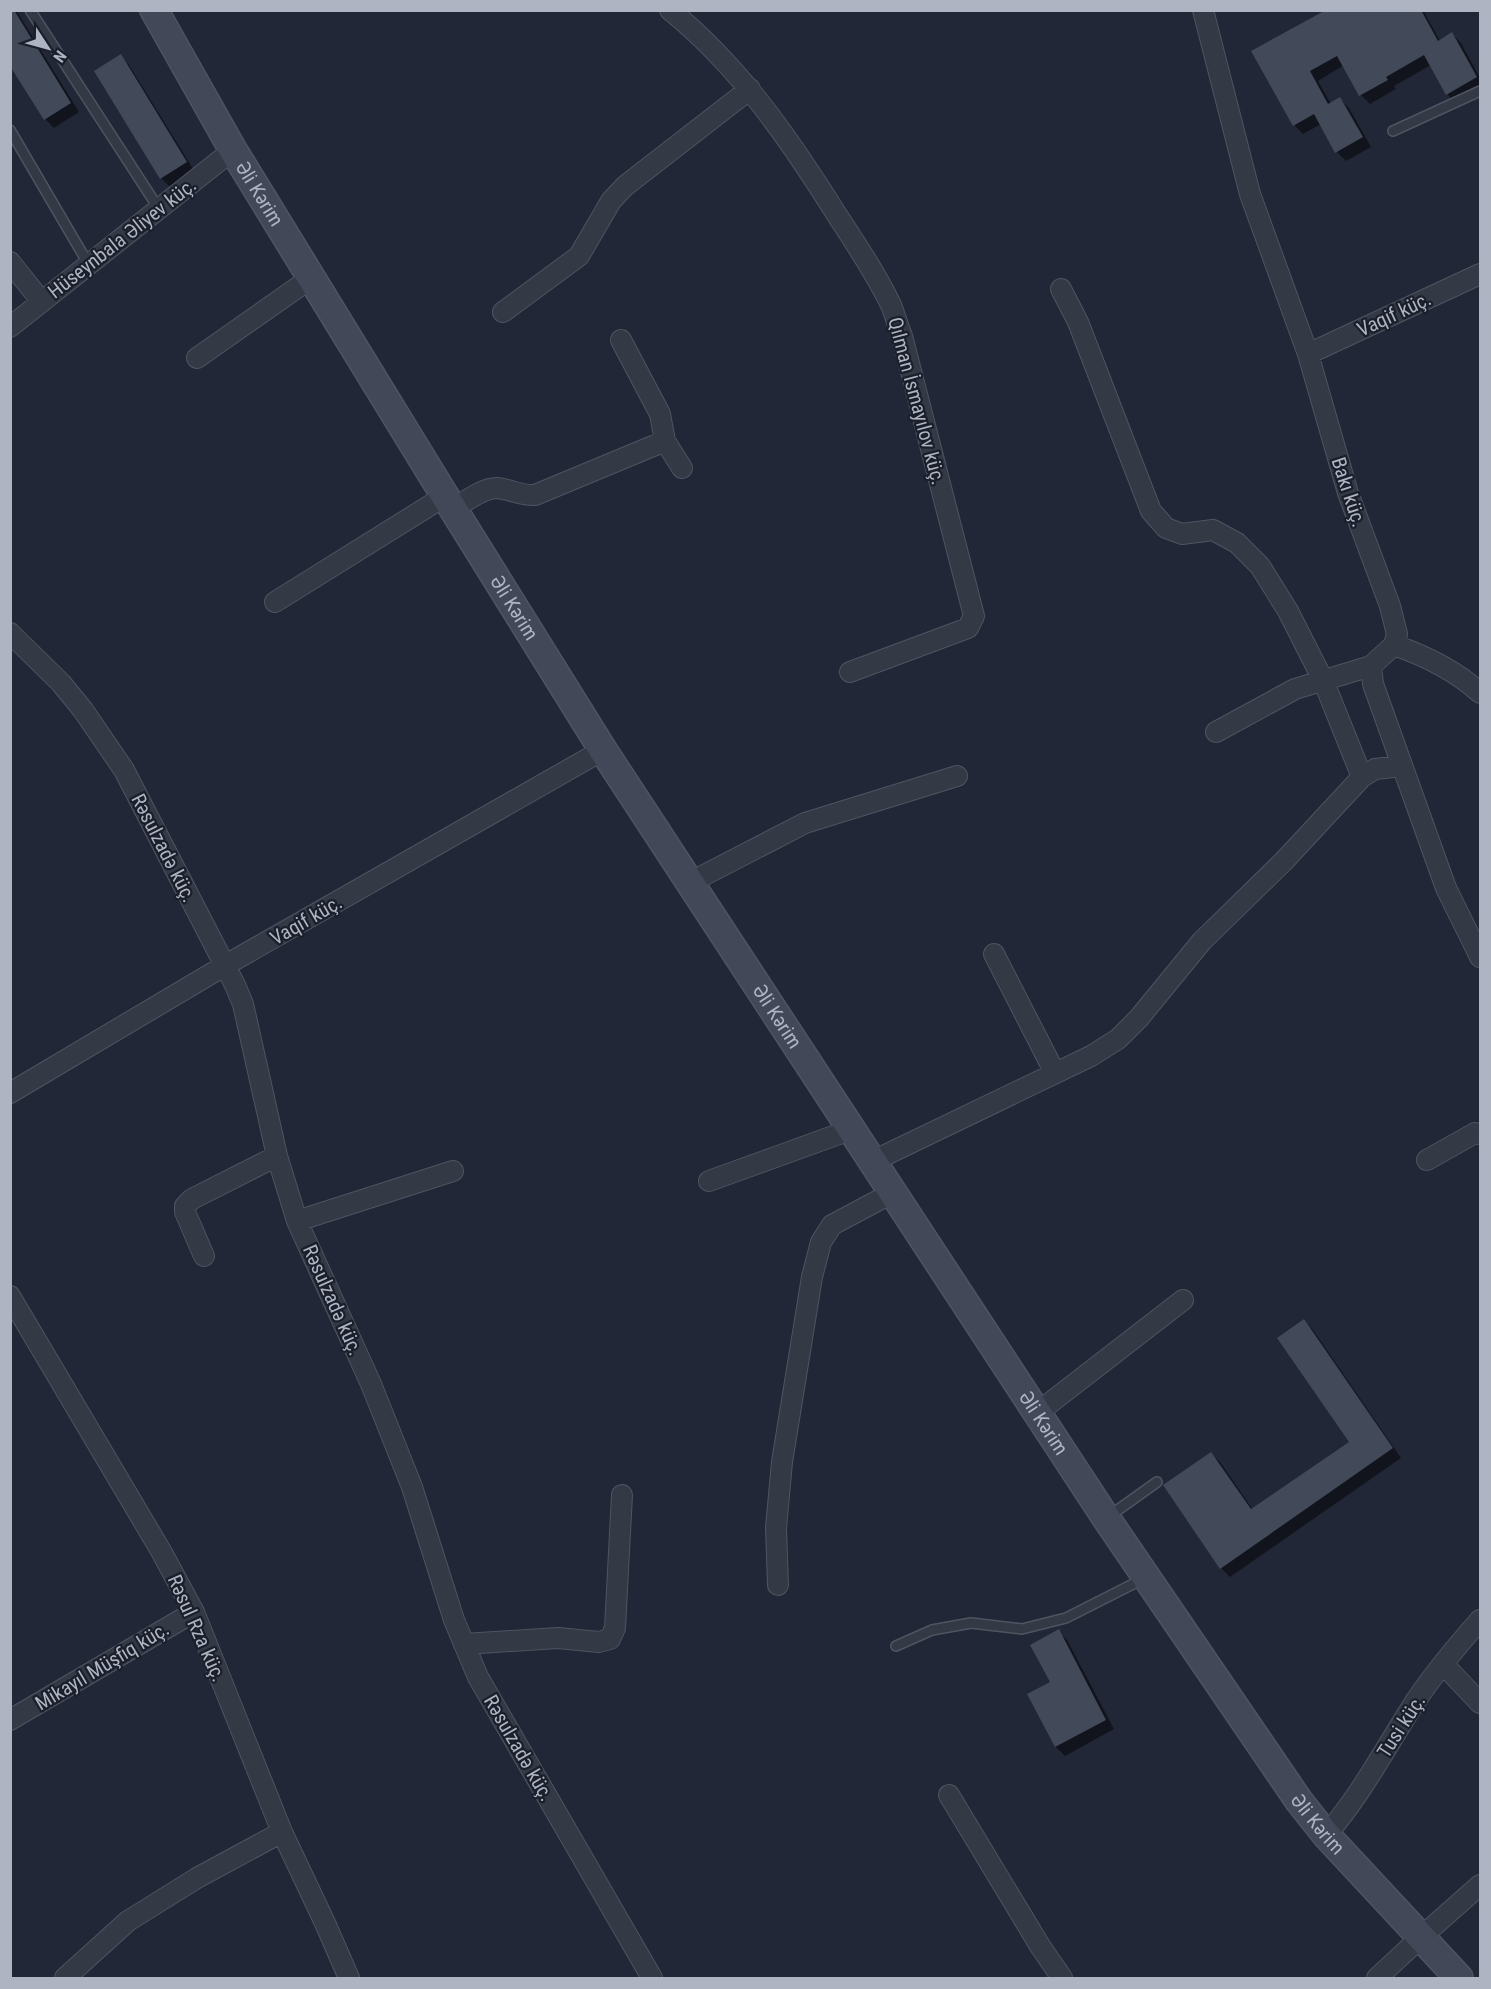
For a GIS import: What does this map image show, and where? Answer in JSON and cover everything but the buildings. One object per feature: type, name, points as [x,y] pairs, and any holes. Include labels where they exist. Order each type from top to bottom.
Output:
[{"type":"main road","name":"Əli Kərim","points":[[154,10],[311,278],[603,750],[1145,1578],[1292,1792],[1326,1835],[1459,1978]]},
{"type":"street","name":"Qılman İsmayılov küç.","points":[[670,10],[695,30],[724,59],[750,89],[802,159],[858,247],[891,306],[902,336],[974,616],[968,628],[850,672]]},
{"type":"street","name":"Bakı küç.","points":[[1203,10],[1250,194],[1308,354],[1348,493],[1390,606],[1397,634],[1394,645]]},
{"type":"street","points":[[503,312],[579,256],[611,201],[625,186],[750,89]]},
{"type":"street","name":"Hüseynbala Əliyev küç.","points":[[10,327],[234,150]]},
{"type":"street","points":[[10,262],[42,302]]},
{"type":"street","name":"Vaqif küç.","points":[[1308,354],[1480,274]]},
{"type":"street","points":[[197,358],[311,278]]},
{"type":"street","points":[[1061,289],[1078,322],[1151,511],[1166,528],[1182,534],[1214,530],[1237,543],[1260,566],[1288,611],[1323,681],[1362,777]]},
{"type":"street","points":[[621,340],[660,414],[664,441],[682,468]]},
{"type":"street","points":[[275,602],[449,502],[496,488],[524,496],[535,495],[664,441]]},
{"type":"street","name":"Rəsulzadə küç.","points":[[10,633],[61,683],[83,710],[124,770],[243,1004],[278,1156],[297,1221],[371,1384],[408,1477],[464,1644],[478,1677],[652,1978]]},
{"type":"street","points":[[1216,732],[1295,689],[1371,666],[1394,645],[1428,657],[1456,674],[1480,693]]},
{"type":"street","points":[[1371,666],[1372,684],[1446,888],[1480,957]]},
{"type":"street","name":"Vaqif küç.","points":[[10,1093],[224,966],[603,750]]},
{"type":"street","points":[[871,1162],[1091,1056],[1118,1039],[1139,1018],[1202,941],[1283,862],[1362,777],[1375,769],[1402,766]]},
{"type":"street","points":[[689,883],[805,823],[957,776]]},
{"type":"street","points":[[994,954],[1055,1073]]},
{"type":"street","points":[[709,1181],[850,1130]]},
{"type":"street","points":[[1427,1160],[1475,1133],[1480,1134]]},
{"type":"street","points":[[204,1256],[185,1212],[185,1206],[192,1199],[278,1156]]},
{"type":"street","points":[[297,1221],[453,1172]]},
{"type":"street","points":[[778,1585],[776,1528],[782,1462],[812,1277],[821,1242],[832,1225],[892,1193]]},
{"type":"street","name":"Rəsul Rza küç.","points":[[10,1296],[194,1612],[282,1832],[349,1978]]},
{"type":"street","points":[[1037,1413],[1183,1300]]},
{"type":"street","points":[[464,1644],[558,1638],[599,1642],[610,1639],[615,1628],[622,1495]]},
{"type":"street","name":"Mikayıl Müşfiq küç.","points":[[10,1720],[194,1612]]},
{"type":"street","name":"Tusi küç.","points":[[1326,1835],[1358,1794],[1417,1700],[1443,1664],[1480,1620]]},
{"type":"street","points":[[1443,1664],[1480,1703]]},
{"type":"street","points":[[949,1795],[1040,1946],[1062,1978]]},
{"type":"street","points":[[64,1978],[128,1922],[197,1878],[282,1832]]},
{"type":"street","points":[[1377,1978],[1480,1885]]},
{"type":"lane","points":[[30,10],[159,209]]},
{"type":"lane","points":[[1393,132],[1480,91]]},
{"type":"lane","points":[[10,130],[88,265]]},
{"type":"lane","points":[[1106,1518],[1156,1482]]},
{"type":"lane","points":[[896,1646],[932,1630],[971,1623],[1022,1629],[1066,1618],[1145,1578]]}]
